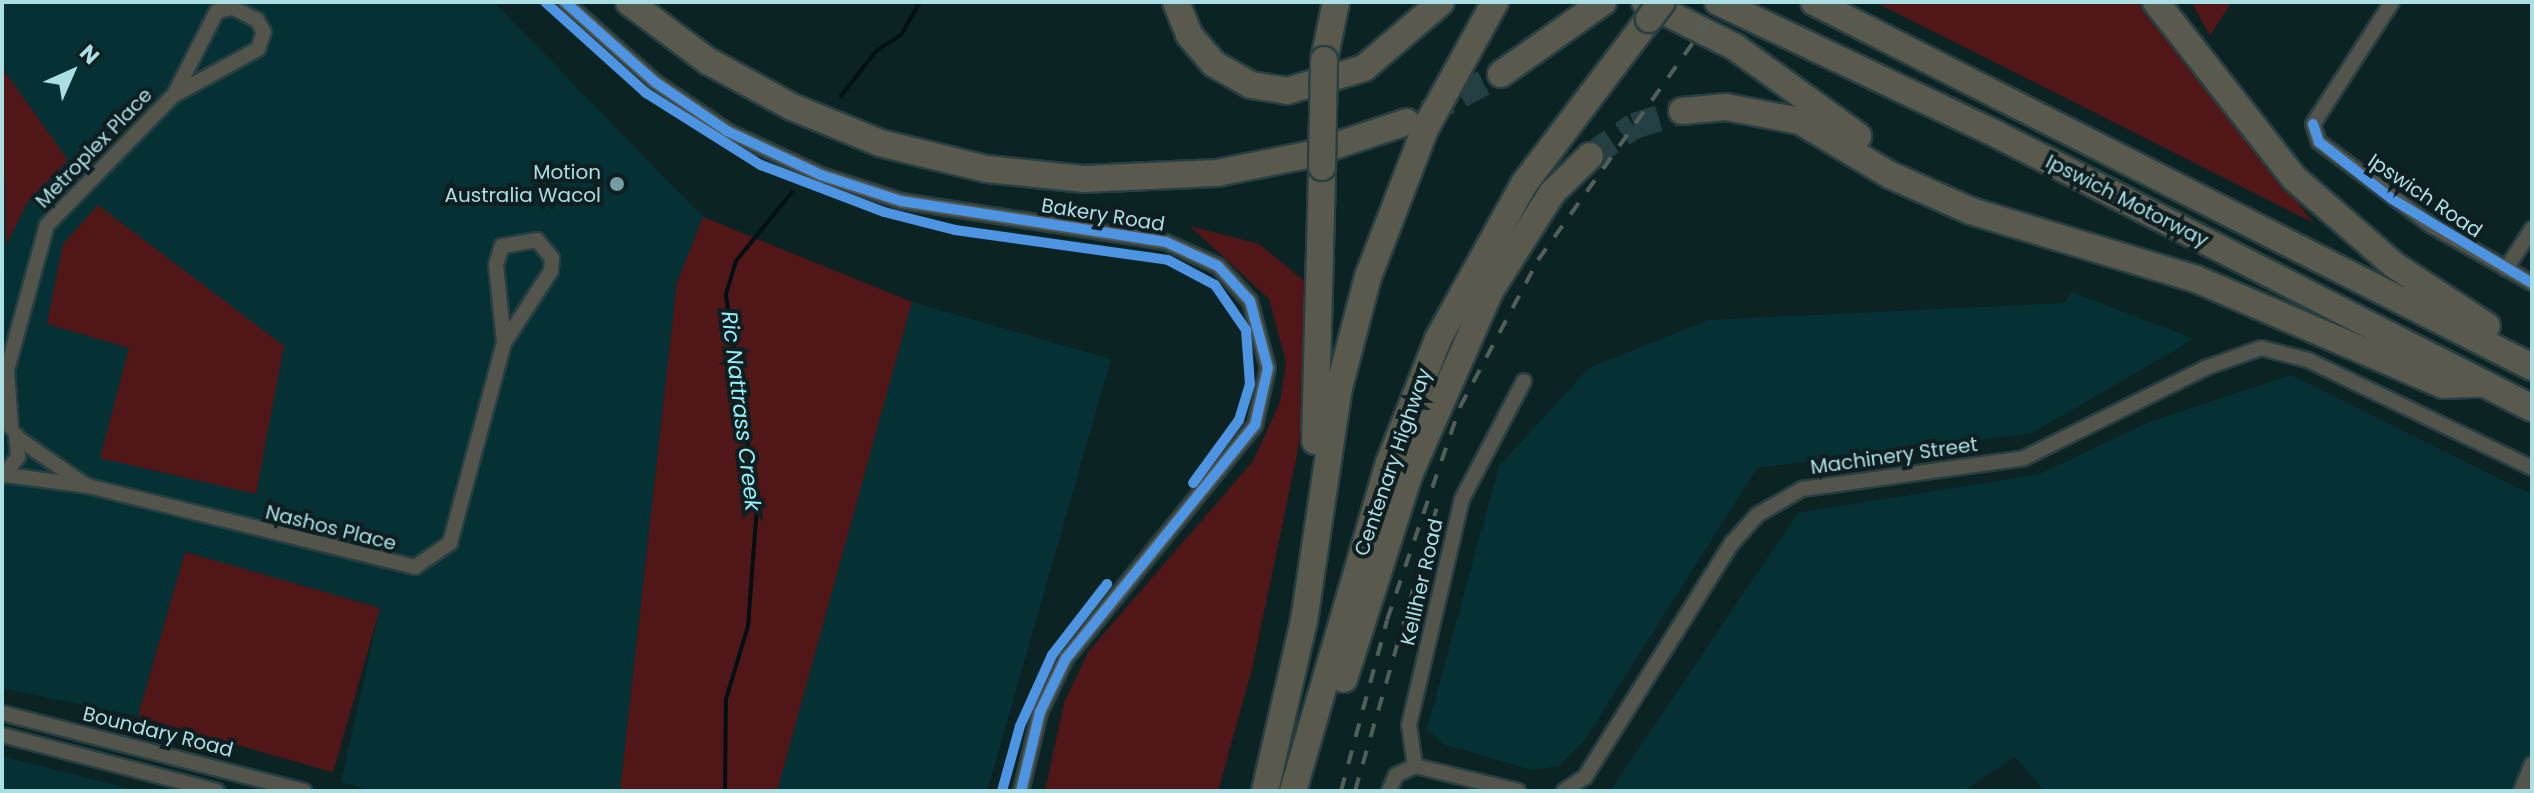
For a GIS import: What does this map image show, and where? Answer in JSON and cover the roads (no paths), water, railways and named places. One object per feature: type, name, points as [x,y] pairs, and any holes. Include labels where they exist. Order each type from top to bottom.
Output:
[{"type":"highway","points":[[629,2],[708,61],[792,107],[880,143],[987,169],[1084,179],[1217,173],[1320,152],[1407,122]]},
{"type":"highway","points":[[1176,2],[1189,35],[1214,64],[1251,85],[1287,91],[1364,68],[1441,2]]},
{"type":"highway","points":[[1324,480],[1315,442],[1324,60],[1336,2]]},
{"type":"highway","points":[[1265,791],[1296,667],[1339,388],[1382,236],[1425,129],[1495,2]]},
{"type":"highway","points":[[1501,74],[1603,2]]},
{"type":"highway","name":"Ipswich Motorway","points":[[1718,2],[1996,134],[2532,408]]},
{"type":"highway","name":"Ipswich Motorway","points":[[1814,2],[2532,367]]},
{"type":"highway","points":[[2156,2],[2261,142],[2322,204],[2415,281],[2532,352]]},
{"type":"highway","points":[[2170,2],[2179,34]]},
{"type":"highway","points":[[1652,8],[1735,47],[1937,195]]},
{"type":"highway","name":"Centenary Highway","points":[[1293,791],[1389,463],[1433,349],[1524,184],[1652,8]]},
{"type":"highway","points":[[1682,111],[1726,107],[1800,121],[1937,195],[2031,233],[2196,279],[2443,385],[2484,383]]},
{"type":"highway","points":[[1307,791],[1437,404],[1507,263],[1552,193],[1590,156]]},
{"type":"street","name":"Bakery Road","points":[[565,2],[667,91],[727,131],[821,175],[927,206],[1166,242],[1218,266],[1250,301],[1268,368],[1255,425],[1066,658],[1040,712],[1021,791]]},
{"type":"street","name":"Ipswich Road","points":[[2392,2],[2313,124],[2319,142],[2382,192],[2532,283]]},
{"type":"street","name":"Metroplex Place","points":[[4,476],[18,457],[10,428],[5,374],[47,225],[174,95],[258,49],[264,32],[257,20],[233,8],[217,11],[174,95]]},
{"type":"street","points":[[2506,269],[2532,229]]},
{"type":"street","name":"Nashos Place","points":[[4,476],[88,486],[415,567],[440,555],[458,522],[504,343],[551,271],[552,258],[537,240],[502,246],[496,265],[504,343]]},
{"type":"street","name":"Machinery Street","points":[[1564,791],[1585,777],[1732,543],[1778,500],[1802,489],[2024,458],[2234,355],[2261,348],[2308,360],[2532,468]]},
{"type":"street","name":"Kelliher Road","points":[[1415,766],[1409,725],[1462,499],[1524,381]]},
{"type":"street","name":"Nashos Place","points":[[10,428],[88,486]]},
{"type":"street","name":"Boundary Road","points":[[2,713],[304,791]]},
{"type":"street","name":"Boundary Road","points":[[3,737],[217,791]]},
{"type":"street","points":[[2521,791],[2532,764]]},
{"type":"street","points":[[1389,791],[1396,775],[1415,766],[1518,791]]},
{"type":"waterway","name":"Ric Nattrass Creek","points":[[841,96],[876,51],[901,35],[920,2]]},
{"type":"waterway","name":"Ric Nattrass Creek","points":[[725,791],[726,699],[748,626],[757,505],[726,294],[736,261],[792,192]]},
{"type":"tunnel","points":[[1426,113],[1501,74]]},
{"type":"tunnel","points":[[1590,156],[1634,126],[1682,111]]},
{"type":"railway","points":[[1341,791],[1387,620],[1460,407],[1538,260],[1722,2]]},
{"type":"railway","points":[[1355,791],[1438,503]]},
{"type":"place","name":"Motion Australia Wacol","points":[[617,184]]}]
